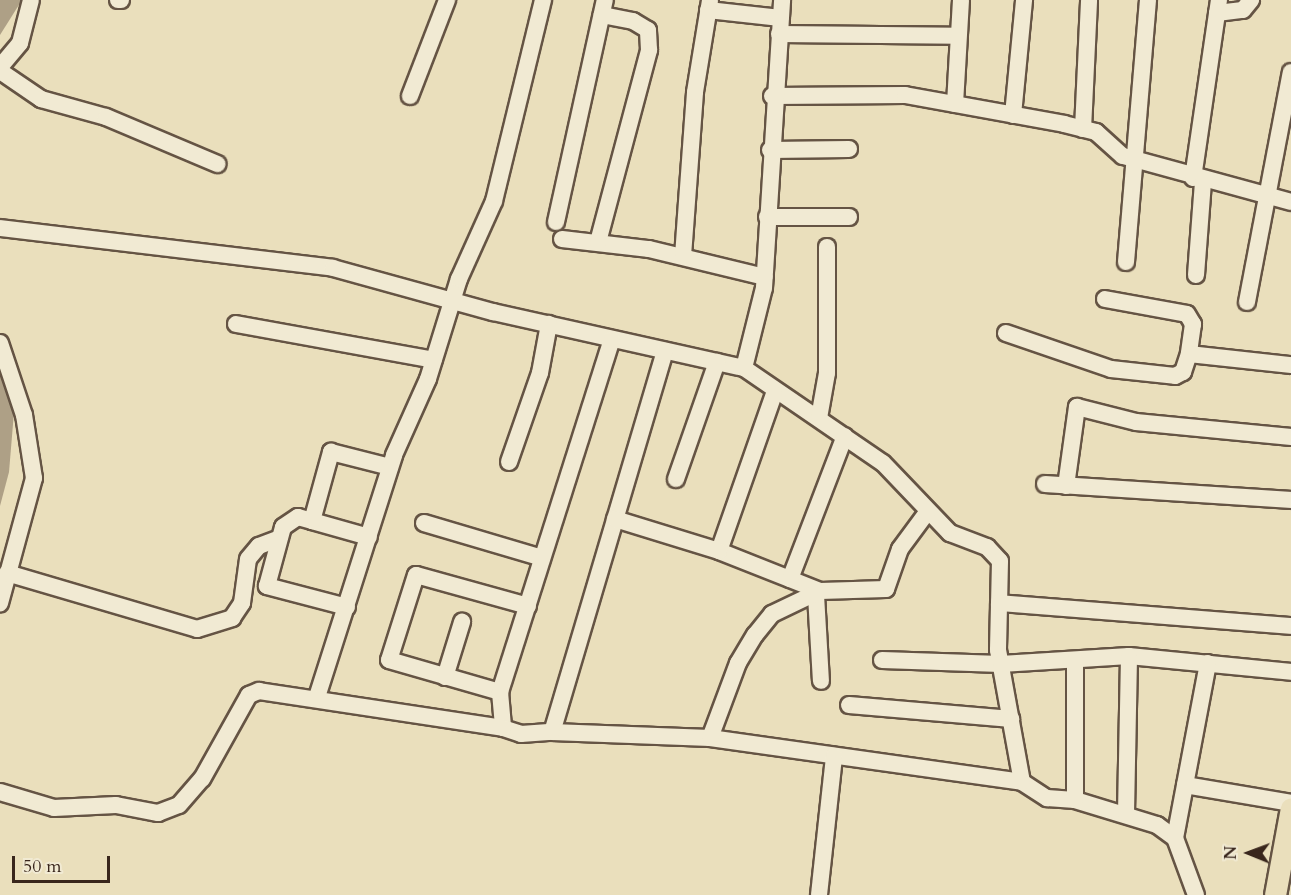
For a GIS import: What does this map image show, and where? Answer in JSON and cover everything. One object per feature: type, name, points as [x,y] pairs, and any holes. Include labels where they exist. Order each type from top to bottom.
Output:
[{"type":"main road","points":[[1275,895],[1291,808]]},
{"type":"main road","points":[[1290,895],[1291,888]]},
{"type":"street","points":[[31,0],[20,43],[0,69],[41,99],[106,117],[217,164]]},
{"type":"street","points":[[410,96],[447,0]]},
{"type":"street","points":[[317,697],[390,467],[434,360],[453,297],[494,201],[543,0]]},
{"type":"street","points":[[744,368],[755,338],[765,277],[772,96],[782,0]]},
{"type":"street","points":[[955,104],[957,36],[961,0]]},
{"type":"street","points":[[1013,115],[1024,0]]},
{"type":"street","points":[[1083,129],[1089,0]]},
{"type":"street","points":[[1126,262],[1148,0]]},
{"type":"street","points":[[1196,275],[1198,180],[1218,6],[1243,10],[1251,0]]},
{"type":"street","points":[[683,256],[695,92],[709,5],[780,26],[957,36]]},
{"type":"street","points":[[556,222],[603,7],[648,30],[649,51],[598,242]]},
{"type":"street","points":[[1247,302],[1269,197],[1291,72]]},
{"type":"street","points":[[772,96],[906,95],[1083,129],[1133,159],[1198,180],[1291,202]]},
{"type":"street","points":[[770,150],[849,149]]},
{"type":"street","points":[[767,217],[849,217]]},
{"type":"street","points":[[0,228],[252,255],[376,277],[549,324],[744,368],[774,394],[819,418],[883,463],[950,533],[987,547],[1000,561],[1001,663],[1022,782]]},
{"type":"street","points":[[562,239],[598,242],[683,256],[765,277]]},
{"type":"street","points":[[819,418],[827,373],[827,248]]},
{"type":"street","points":[[1006,333],[1111,369],[1175,376],[1183,372],[1189,354],[1193,324],[1187,314],[1105,299]]},
{"type":"street","points":[[236,324],[434,360]]},
{"type":"street","points":[[509,462],[540,373],[549,324]]},
{"type":"street","points":[[503,728],[500,692],[612,339]]},
{"type":"street","points":[[0,343],[24,415],[34,478],[0,603]]},
{"type":"street","points":[[552,732],[665,351]]},
{"type":"street","points":[[1189,354],[1290,361]]},
{"type":"street","points":[[676,479],[717,362]]},
{"type":"street","points":[[719,551],[774,394]]},
{"type":"street","points":[[1066,486],[1077,406],[1136,422],[1291,437]]},
{"type":"street","points":[[790,579],[845,436]]},
{"type":"street","points":[[312,521],[325,450],[390,467]]},
{"type":"street","points":[[1045,484],[1291,500]]},
{"type":"street","points":[[710,738],[738,663],[755,635],[772,614],[818,593],[886,589],[900,549],[928,511]]},
{"type":"street","points":[[347,607],[267,586],[280,538],[288,519],[312,521],[369,537]]},
{"type":"street","points":[[615,519],[719,551],[790,579],[818,593]]},
{"type":"street","points":[[424,523],[542,558]]},
{"type":"street","points":[[7,573],[197,629],[232,618],[242,603],[248,559],[259,546],[280,538]]},
{"type":"street","points":[[500,692],[389,660],[416,575],[528,606]]},
{"type":"street","points":[[818,593],[821,681]]},
{"type":"street","points":[[999,603],[1291,626]]},
{"type":"street","points":[[445,677],[462,622]]},
{"type":"street","points":[[882,660],[1001,663],[1075,661],[1129,656],[1291,672]]},
{"type":"street","points":[[1126,813],[1129,656]]},
{"type":"street","points":[[1075,661],[1075,800]]},
{"type":"street","points":[[1181,895],[1196,895],[1175,838],[1208,663]]},
{"type":"street","points":[[0,792],[54,808],[116,805],[158,813],[179,805],[202,779],[249,695],[259,691],[317,697],[503,728],[521,734],[552,732],[710,738],[1022,782],[1047,798],[1075,800],[1126,813],[1175,838]]},
{"type":"street","points":[[849,705],[1011,719]]},
{"type":"street","points":[[819,895],[834,756]]},
{"type":"street","points":[[1185,785],[1291,803]]},
{"type":"shaded area","points":[[0,0],[22,0],[0,35]]},
{"type":"shaded area","points":[[0,374],[15,400],[9,472],[0,506]]}]
